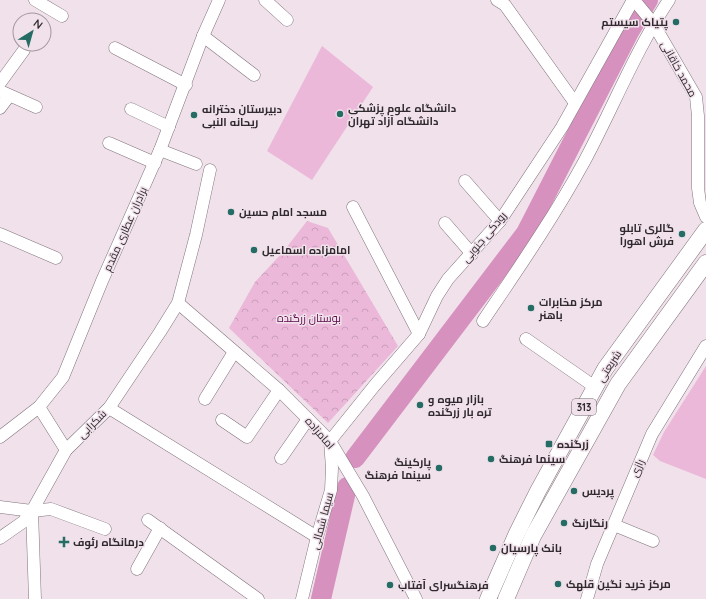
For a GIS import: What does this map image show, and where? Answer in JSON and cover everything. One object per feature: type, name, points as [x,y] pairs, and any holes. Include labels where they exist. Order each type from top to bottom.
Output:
[{"type":"main road","name":"شریعتی","points":[[488,599],[517,533],[538,491],[605,369],[706,230]]},
{"type":"main road","name":"شریعتی","points":[[506,599],[537,530],[618,384],[706,263]]},
{"type":"street","points":[[34,0],[62,16]]},
{"type":"street","points":[[265,0],[287,20]]},
{"type":"street","points":[[497,0],[505,5],[575,103]]},
{"type":"street","name":"رودکی جنوبی","points":[[330,441],[375,385],[419,334],[437,296],[448,279],[500,221],[562,127],[634,0]]},
{"type":"street","name":"محمد خاقانی","points":[[634,0],[653,23],[696,97],[698,116],[698,188],[700,203],[706,217]]},
{"type":"street","points":[[482,321],[534,246],[584,162],[653,23],[669,0]]},
{"type":"street","name":"برادران عطاری مقدم","points":[[0,437],[39,407],[63,376],[102,281],[155,163],[186,85],[215,2]]},
{"type":"street","points":[[203,36],[254,76]]},
{"type":"street","points":[[115,48],[186,85]]},
{"type":"street","points":[[0,83],[23,52]]},
{"type":"street","points":[[0,108],[4,94],[36,107]]},
{"type":"street","points":[[130,109],[169,127]]},
{"type":"street","points":[[109,143],[155,163]]},
{"type":"street","points":[[160,150],[196,164]]},
{"type":"street","name":"شکرابی","points":[[0,538],[23,522],[32,511],[66,450],[109,408],[178,303],[196,235],[210,170]]},
{"type":"street","points":[[465,181],[500,221]]},
{"type":"street","points":[[353,207],[419,334]]},
{"type":"street","points":[[445,223],[472,254]]},
{"type":"street","points":[[0,234],[56,258]]},
{"type":"street","name":"امامزاده","points":[[178,303],[279,390],[330,441],[363,496],[416,599]]},
{"type":"street","points":[[526,339],[595,387]]},
{"type":"street","name":"رازی","points":[[587,599],[597,564],[652,434],[706,346]]},
{"type":"street","points":[[205,399],[234,352]]},
{"type":"street","points":[[222,420],[247,437],[279,390]]},
{"type":"street","points":[[39,407],[66,450]]},
{"type":"street","points":[[109,408],[317,537]]},
{"type":"street","points":[[281,458],[308,419]]},
{"type":"street","name":"سیما شمالی","points":[[302,599],[330,490],[332,468],[330,441]]},
{"type":"street","points":[[0,507],[32,511],[51,509],[104,529]]},
{"type":"street","points":[[32,511],[35,599]]},
{"type":"street","points":[[148,520],[258,599]]},
{"type":"street","points":[[614,525],[653,541]]},
{"type":"street","points":[[137,569],[160,528]]},
{"type":"green space","points":[[322,46],[373,87],[312,180],[267,151]]},
{"type":"green space","name":"بوستان زرگنده","points":[[307,221],[328,228],[398,346],[328,423],[229,328],[255,282],[283,252]]},
{"type":"green space","points":[[706,366],[706,479],[660,461],[653,455],[664,432]]},
{"type":"waterway","points":[[355,458],[526,233],[629,32],[648,0]]},
{"type":"waterway","points":[[321,599],[347,487]]},
{"type":"place","name":"پتیاک سیستم","points":[[676,22]]},
{"type":"place","name":"دانشگاه علوم پزشکی دانشگاه آزاد تهران","points":[[340,114]]},
{"type":"place","name":"دبیرستان دخترانه ریحانه النبی","points":[[194,115]]},
{"type":"place","name":"مسجد امام حسین","points":[[231,212]]},
{"type":"place","name":"گالری تابلو فرش اهورا","points":[[682,234]]},
{"type":"place","name":"امامزاده اسماعیل","points":[[254,250]]},
{"type":"place","name":"مرکز مخابرات باهنر","points":[[531,308]]},
{"type":"place","name":"بازار میوه و تره بار زرگنده","points":[[420,405]]},
{"type":"place","name":"زرگنده","points":[[549,444]]},
{"type":"place","name":"سینما فرهنگ","points":[[491,459]]},
{"type":"place","name":"پارکینگ سینما فرهنگ","points":[[439,468]]},
{"type":"place","name":"پردیس","points":[[574,491]]},
{"type":"place","name":"رنگارنگ","points":[[564,523]]},
{"type":"place","name":"درمانگاه رئوف","points":[[64,542]]},
{"type":"place","name":"بانک پارسیان","points":[[493,548]]},
{"type":"place","name":"مرکز خرید نگین قلهک","points":[[558,584]]},
{"type":"place","name":"فرهنگسرای آفتاب","points":[[390,585]]}]
